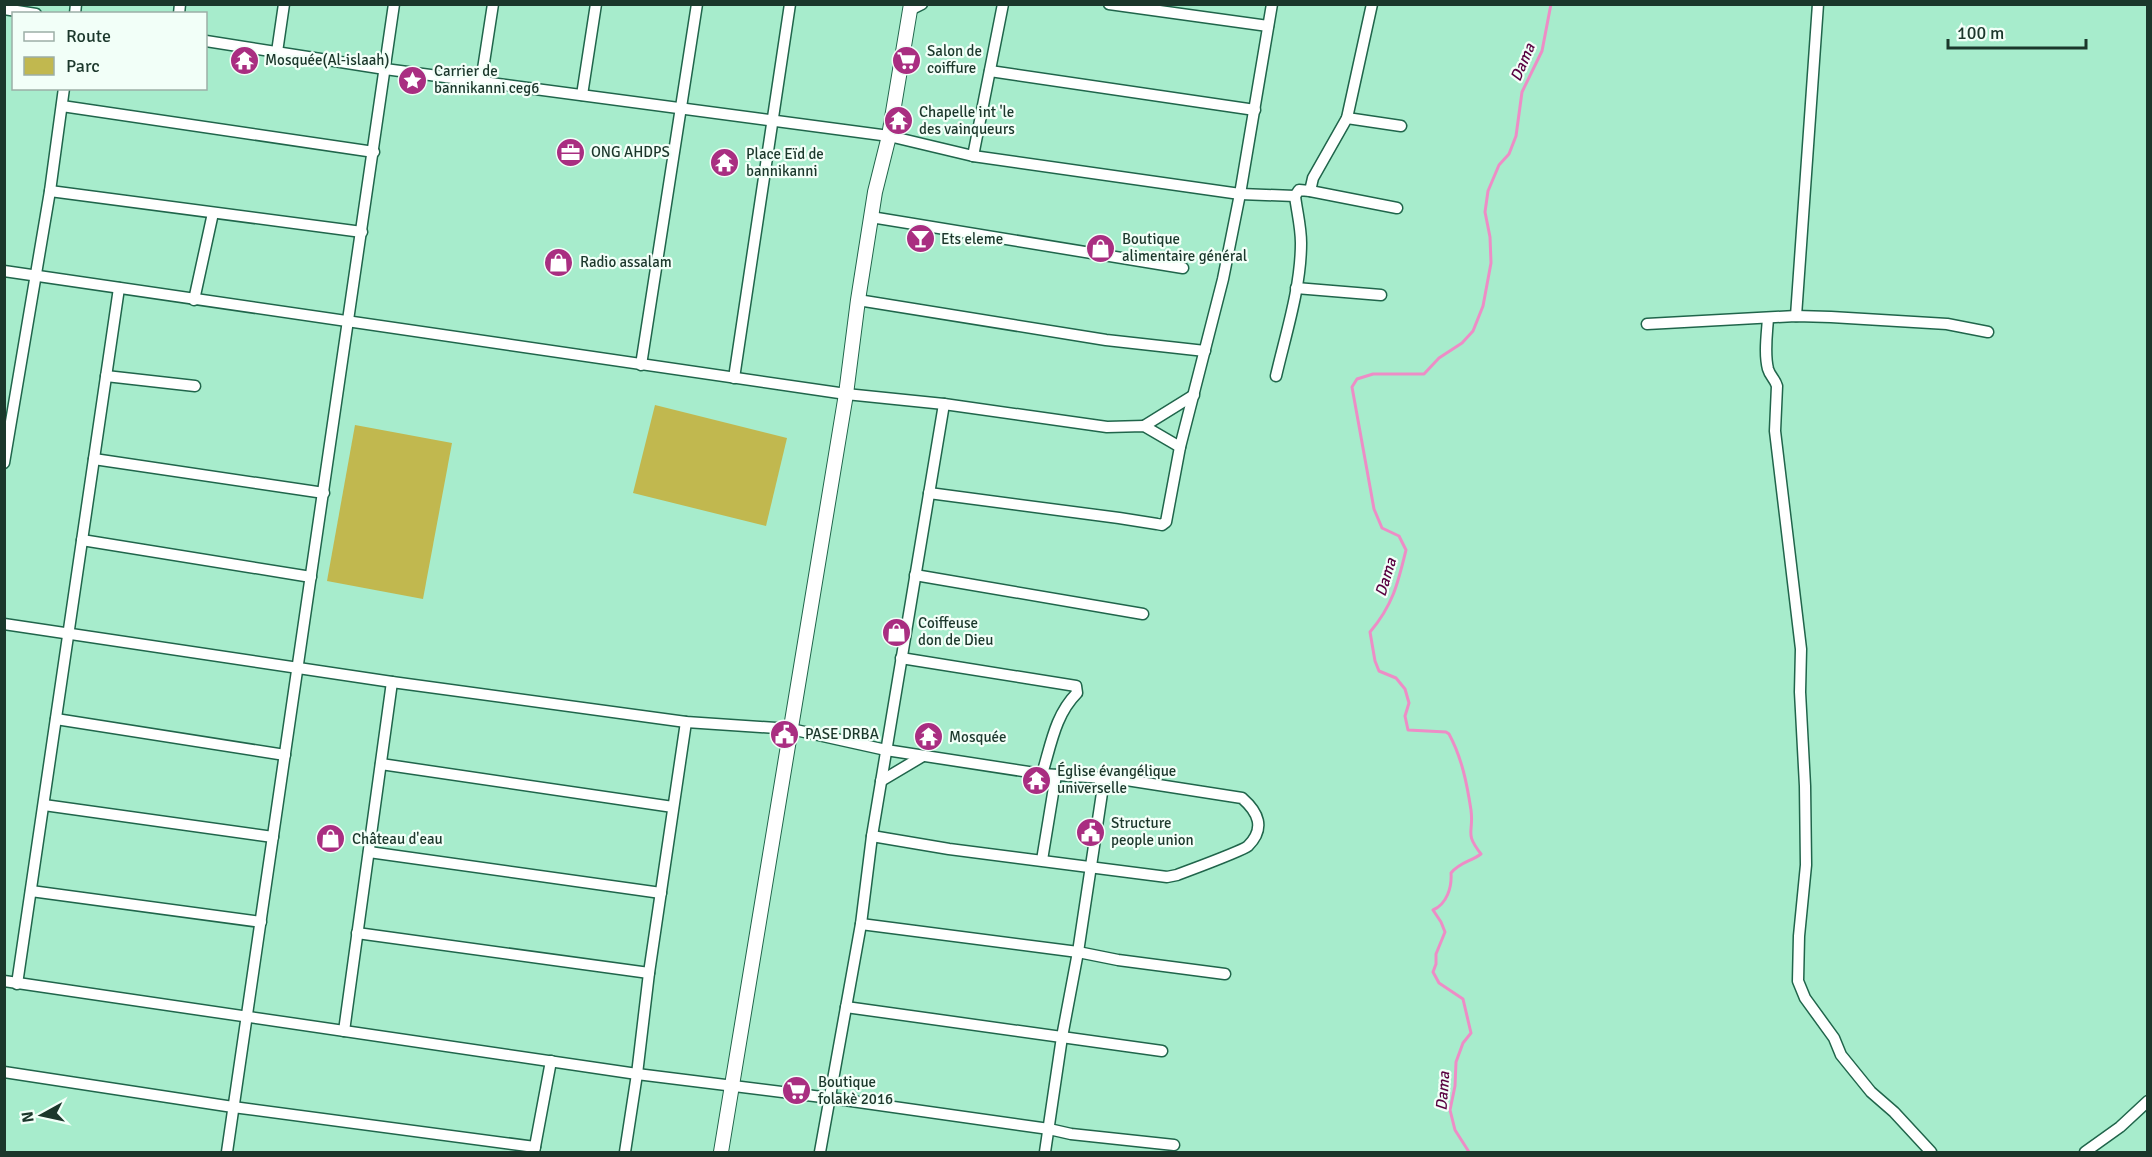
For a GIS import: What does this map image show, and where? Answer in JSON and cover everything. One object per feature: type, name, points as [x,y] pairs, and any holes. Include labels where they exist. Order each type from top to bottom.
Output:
[{"type":"street","points":[[277,52],[284,4]]},
{"type":"street","points":[[227,1152],[394,4]]},
{"type":"street","points":[[481,82],[493,4]]},
{"type":"street","points":[[582,95],[596,4]]},
{"type":"street","points":[[641,365],[698,4]]},
{"type":"street","points":[[734,378],[790,4]]},
{"type":"street","points":[[974,156],[1003,4]]},
{"type":"street","points":[[1109,4],[1269,26]]},
{"type":"street","points":[[929,493],[1162,525],[1166,522],[1180,447],[1223,279],[1240,195],[1272,4]]},
{"type":"street","points":[[1310,191],[1313,178],[1347,118],[1372,4]]},
{"type":"street","points":[[1796,316],[1818,4]]},
{"type":"street","points":[[721,1152],[846,394],[875,192],[889,136],[914,6]]},
{"type":"street","points":[[4,9],[23,12]]},
{"type":"street","points":[[207,40],[386,69],[889,136],[974,156],[1240,195],[1294,196]]},
{"type":"street","points":[[990,70],[1255,110]]},
{"type":"street","points":[[4,463],[50,191],[64,90]]},
{"type":"street","points":[[62,106],[374,152]]},
{"type":"street","points":[[1347,118],[1401,126]]},
{"type":"street","points":[[1294,196],[1299,190],[1310,191],[1397,208]]},
{"type":"street","points":[[50,191],[362,232]]},
{"type":"street","points":[[1276,376],[1296,288],[1301,245],[1300,219],[1294,196]]},
{"type":"street","points":[[194,300],[213,213]]},
{"type":"street","points":[[871,217],[1183,268]]},
{"type":"street","points":[[4,271],[846,394],[944,404],[1107,427],[1144,426],[1194,395]]},
{"type":"street","points":[[17,984],[119,288]]},
{"type":"street","points":[[1296,288],[1381,295]]},
{"type":"street","points":[[858,300],[1106,340],[1204,351]]},
{"type":"street","points":[[1647,324],[1796,316],[1947,324],[1988,332]]},
{"type":"street","points":[[1768,318],[1767,360],[1768,370],[1777,386],[1775,431],[1801,649],[1800,692],[1806,865],[1799,936],[1798,981],[1805,998],[1834,1038],[1841,1054],[1871,1092],[1894,1112],[1931,1152]]},
{"type":"street","points":[[106,376],[195,386]]},
{"type":"street","points":[[820,1152],[861,924],[872,836],[944,404]]},
{"type":"street","points":[[1144,426],[1180,447]]},
{"type":"street","points":[[94,459],[324,493]]},
{"type":"street","points":[[82,540],[311,578]]},
{"type":"street","points":[[915,575],[1143,614]]},
{"type":"street","points":[[4,624],[392,682],[686,722],[791,729],[923,756],[1042,774],[1099,778],[1242,798],[1253,808],[1258,819],[1258,830],[1247,847],[1178,875],[1167,877],[949,849],[872,836]]},
{"type":"street","points":[[901,658],[1076,686],[1077,693],[1066,704],[1058,721],[1042,774]]},
{"type":"street","points":[[344,1031],[392,682]]},
{"type":"street","points":[[56,718],[285,755]]},
{"type":"street","points":[[625,1152],[637,1074],[648,973],[686,722]]},
{"type":"street","points":[[881,781],[923,756]]},
{"type":"street","points":[[381,764],[673,807]]},
{"type":"street","points":[[1042,860],[1056,775]]},
{"type":"street","points":[[1045,1152],[1102,793],[1099,778]]},
{"type":"street","points":[[44,805],[273,837]]},
{"type":"street","points":[[369,852],[660,893]]},
{"type":"street","points":[[31,891],[261,922]]},
{"type":"street","points":[[861,924],[1225,974]]},
{"type":"street","points":[[357,933],[648,973]]},
{"type":"street","points":[[4,981],[637,1074],[830,1098],[1071,1134],[1174,1145]]},
{"type":"street","points":[[846,1007],[1162,1051]]},
{"type":"street","points":[[4,1072],[534,1150],[550,1061]]},
{"type":"street","points":[[2085,1152],[2128,1120],[2148,1101]]},
{"type":"green space","points":[[655,405],[787,438],[766,526],[633,493]]},
{"type":"green space","points":[[355,425],[452,443],[423,599],[327,581]]},
{"type":"waterway","name":"Dama","points":[[1469,1152],[1455,1130],[1450,1110],[1455,1086],[1456,1062],[1463,1043],[1471,1033],[1463,999],[1439,983],[1433,972],[1436,954],[1445,932],[1433,910],[1442,904],[1448,894],[1451,873],[1481,854],[1471,837],[1472,818],[1466,781],[1449,734],[1408,730],[1405,716],[1409,703],[1405,689],[1396,678],[1379,671],[1375,661],[1370,632],[1394,593],[1406,550],[1399,536],[1382,528],[1374,509],[1352,387],[1357,379],[1373,374],[1424,374],[1439,358],[1462,343],[1473,331],[1483,306],[1491,263],[1490,237],[1485,212],[1488,191],[1499,165],[1509,154],[1516,136],[1522,92],[1542,51],[1551,4]]},
{"type":"place","name":"Mosquée(Al-islaah)","points":[[244,60]]},
{"type":"place","name":"Salon de coiffure","points":[[906,60]]},
{"type":"place","name":"Carrier de bannikanni ceg6","points":[[413,80]]},
{"type":"place","name":"Chapelle int 'le des vainqueurs","points":[[898,121]]},
{"type":"place","name":"ONG AHDPS","points":[[570,152]]},
{"type":"place","name":"Place Eïd de bannikanni","points":[[725,163]]},
{"type":"place","name":"Ets eleme","points":[[920,239]]},
{"type":"place","name":"Boutique alimentaire général","points":[[1101,248]]},
{"type":"place","name":"Radio assalam","points":[[559,262]]},
{"type":"place","name":"Coiffeuse don de Dieu","points":[[897,632]]},
{"type":"place","name":"PASE DRBA","points":[[784,734]]},
{"type":"place","name":"Mosquée","points":[[928,737]]},
{"type":"place","name":"Église évangélique universelle","points":[[1036,780]]},
{"type":"place","name":"Structure people union","points":[[1090,832]]},
{"type":"place","name":"Château d'eau","points":[[331,839]]},
{"type":"place","name":"Boutique folakè 2016","points":[[797,1091]]}]
